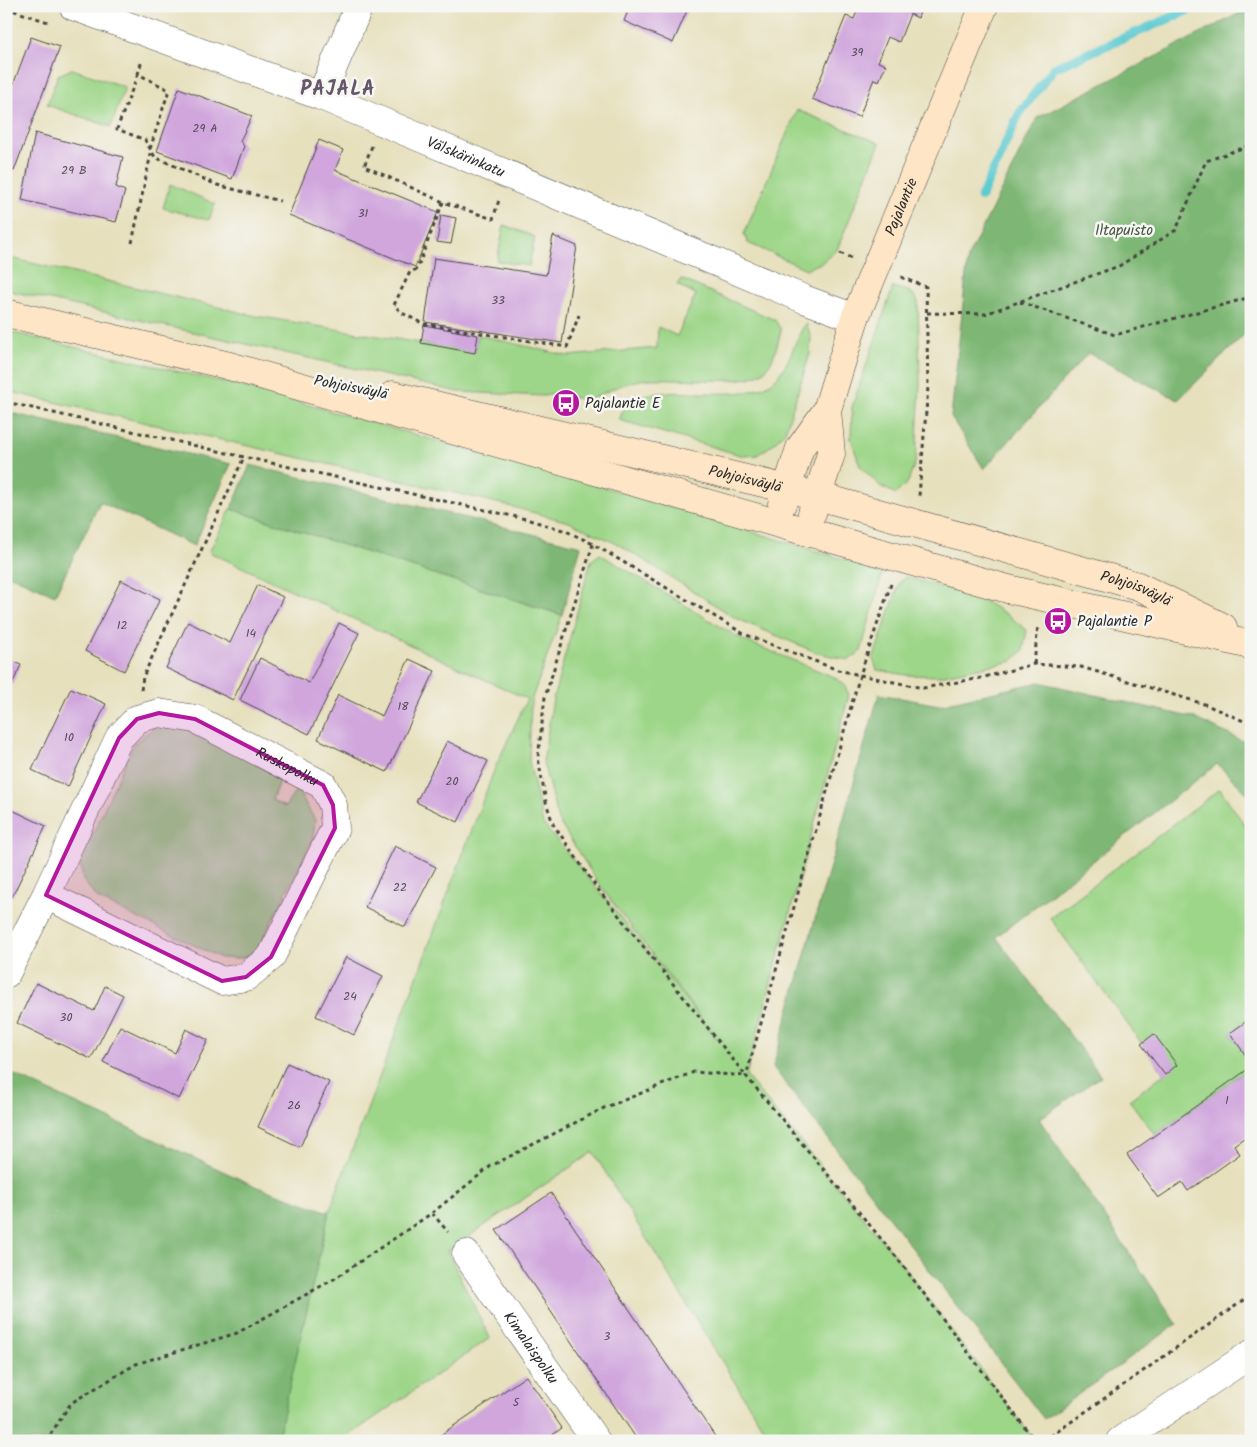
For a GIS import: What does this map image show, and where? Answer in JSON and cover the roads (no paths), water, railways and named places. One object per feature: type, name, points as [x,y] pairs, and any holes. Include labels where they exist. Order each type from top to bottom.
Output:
[{"type":"main road","name":"Pajalantie","points":[[776,523],[800,448],[827,410],[855,318],[984,6]]},
{"type":"main road","name":"Pohjoisväylä","points":[[6,313],[226,365],[806,532],[1008,588],[1251,645]]},
{"type":"main road","name":"Pohjoisväylä","points":[[226,365],[373,390],[818,496],[1138,586],[1251,640]]},
{"type":"main road","name":"Pajalantie","points":[[806,532],[831,454],[827,410]]},
{"type":"street","name":"Välskärinkatu","points":[[73,6],[320,96],[804,300],[855,318]]},
{"type":"street","points":[[320,96],[359,6]]},
{"type":"street","name":"Ruskopolku","points":[[159,712],[196,719],[323,785],[333,805],[335,828],[271,957],[246,978],[222,981],[46,895],[120,738],[137,719],[159,712]]},
{"type":"street","points":[[6,974],[46,895]]},
{"type":"street","name":"Kimalaispolku","points":[[466,1254],[596,1441]]},
{"type":"street","points":[[1120,1441],[1251,1354]]},
{"type":"waterway","points":[[981,197],[1019,114],[1054,68],[1198,6]]},
{"type":"place","name":"Pajalantie E","points":[[566,403]]},
{"type":"place","name":"Pajalantie P","points":[[1058,621]]},
{"type":"district","name":"PAJALA","points":[[338,88]]},
{"type":"park label","name":"Iltapuisto","points":[[1124,230]]}]
